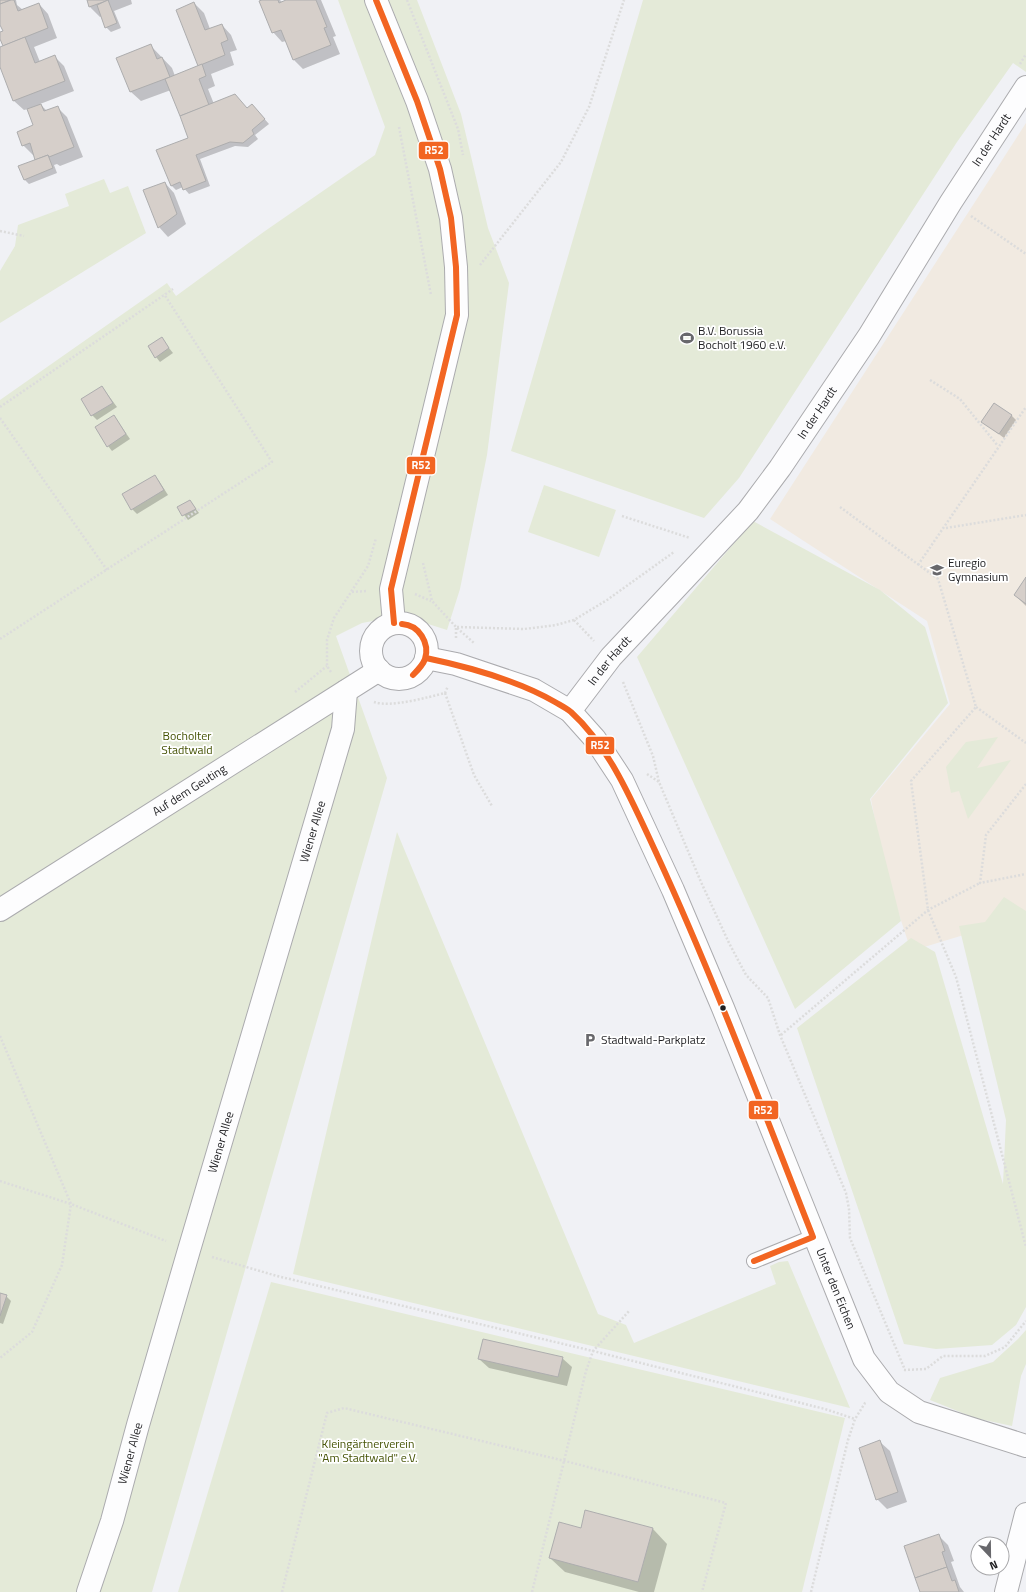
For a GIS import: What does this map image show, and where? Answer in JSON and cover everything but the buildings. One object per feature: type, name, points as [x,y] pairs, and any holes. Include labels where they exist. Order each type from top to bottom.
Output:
[{"type":"street","points":[[376,0],[417,101],[440,169],[451,218],[456,267],[457,315],[390,589],[394,623]]},
{"type":"street","name":"In der Hardt","points":[[570,710],[611,657],[748,511],[780,468],[869,336],[951,202],[1026,87]]},
{"type":"street","points":[[394,623],[402,623],[419,631],[424,639],[427,649],[426,658],[419,670],[408,677],[398,679],[386,676],[379,670],[372,657],[371,648],[379,631],[394,623]]},
{"type":"street","name":"Unter den Eichen","points":[[426,658],[456,664],[534,690],[570,710],[595,739],[622,780],[673,890],[723,1008],[813,1236],[864,1359],[889,1392],[918,1412],[1026,1446]]},
{"type":"street","name":"Auf dem Geuting","points":[[0,910],[379,670]]},
{"type":"street","name":"Wiener Allee","points":[[88,1592],[112,1521],[138,1425],[189,1250],[343,729],[346,691]]},
{"type":"street","points":[[1006,1592],[1026,1514]]},
{"type":"lane","points":[[754,1261],[813,1236]]},
{"type":"path","points":[[477,269],[561,162],[589,107],[624,0]]},
{"type":"path","points":[[1018,67],[1026,54]]},
{"type":"path","points":[[398,121],[399,133],[431,297]]},
{"type":"path","points":[[951,202],[1026,254]]},
{"type":"path","points":[[0,231],[24,236]]},
{"type":"path","points":[[0,407],[172,289]]},
{"type":"path","points":[[0,640],[272,462],[164,294]]},
{"type":"path","points":[[930,380],[960,399],[998,446]]},
{"type":"path","points":[[918,565],[945,528],[998,446],[1026,407]]},
{"type":"path","points":[[0,418],[107,570]]},
{"type":"path","points":[[840,507],[938,579],[976,707],[1026,743]]},
{"type":"path","points":[[945,528],[1026,515]]},
{"type":"path","points":[[622,516],[692,539],[686,543]]},
{"type":"path","points":[[327,666],[327,640],[334,618],[368,566],[378,531]]},
{"type":"path","points":[[492,806],[474,775],[446,692],[456,664],[456,627],[524,629],[556,625],[574,620],[607,600],[680,548]]},
{"type":"path","points":[[574,620],[611,657],[624,684],[650,749],[659,782],[701,882],[729,943],[746,975],[768,998],[780,1035],[846,1193],[849,1210],[850,1238],[907,1376]]},
{"type":"path","points":[[346,691],[379,704],[409,701],[446,692]]},
{"type":"path","points":[[976,707],[911,781],[928,910],[956,977],[1026,1247]]},
{"type":"path","points":[[980,883],[986,835],[1026,784]]},
{"type":"path","points":[[780,1035],[928,910],[980,883],[1026,874]]},
{"type":"path","points":[[0,1036],[71,1204],[62,1264],[32,1332],[0,1358]]},
{"type":"path","points":[[0,1181],[71,1204],[189,1250],[277,1276],[593,1351],[826,1409],[856,1418],[848,1440],[811,1592]]},
{"type":"path","points":[[532,1592],[586,1371],[593,1351],[630,1310]]},
{"type":"path","points":[[904,1370],[926,1369],[943,1356],[985,1356],[1005,1347],[1026,1321]]},
{"type":"path","points":[[282,1592],[327,1413],[344,1408],[565,1461],[726,1503],[702,1592]]},
{"type":"shaded area","name":"Euregio Gymnasium","points":[[1026,123],[1026,916],[911,951],[884,868],[871,799],[950,704],[927,621],[770,519]]},
{"type":"green space","name":"Bocholter Stadtwald","points":[[338,0],[417,0],[461,114],[488,228],[509,283],[487,455],[460,589],[447,630],[400,616],[362,623],[336,636],[387,778],[152,1592],[0,1592],[0,400],[167,283],[176,296],[265,231],[375,155],[385,127]]},
{"type":"green space","name":"B.V. Borussia Bocholt 1960 e.V.","points":[[643,0],[1026,0],[1026,72],[1013,63],[957,142],[739,478],[704,518],[511,451]]},
{"type":"green space","points":[[104,179],[110,193],[128,186],[146,233],[0,323],[0,271],[15,246],[18,225],[69,206],[65,194]]},
{"type":"green space","points":[[544,485],[616,510],[599,557],[528,532]]},
{"type":"green space","points":[[753,521],[880,590],[925,627],[948,703],[870,799],[901,921],[795,1009],[637,657]]},
{"type":"green space","points":[[998,737],[977,768],[1011,760],[968,819],[959,791],[951,793],[946,767],[966,742]]},
{"type":"green space","points":[[397,832],[598,1314],[626,1325],[634,1343],[776,1284],[770,1266],[779,1262],[788,1261],[850,1408],[293,1274]]},
{"type":"green space","points":[[1004,897],[1026,911],[1026,1307],[1016,1325],[992,1345],[936,1349],[904,1344],[797,1028],[911,938],[935,952],[1003,1184],[1006,1120],[959,926],[985,922]]},
{"type":"green space","name":"Kleingärtnerverein \"Am Stadtwald\" e.V.","points":[[271,1282],[845,1418],[802,1592],[178,1592]]},
{"type":"green space","points":[[1026,1330],[1026,1364],[1021,1376],[1012,1426],[975,1418],[930,1400],[940,1378],[993,1362]]},
{"type":"transit line","name":"R52","points":[[376,0],[417,101],[440,169],[451,218],[456,267],[457,315],[391,589],[394,623]]},
{"type":"transit line","name":"R52","points":[[402,624],[408,625],[418,631],[422,636],[426,647],[425,659],[413,675]]},
{"type":"transit line","name":"R52","points":[[426,658],[476,670],[509,681],[540,694],[565,708],[571,712],[598,743],[621,780],[658,857],[699,951],[813,1237],[754,1261]]},
{"type":"place","name":"B.V. Borussia Bocholt 1960 e.V.","points":[[687,338]]},
{"type":"place","name":"Euregio Gymnasium","points":[[937,570]]},
{"type":"place","name":"Stadtwald-Parkplatz","points":[[590,1040]]}]
